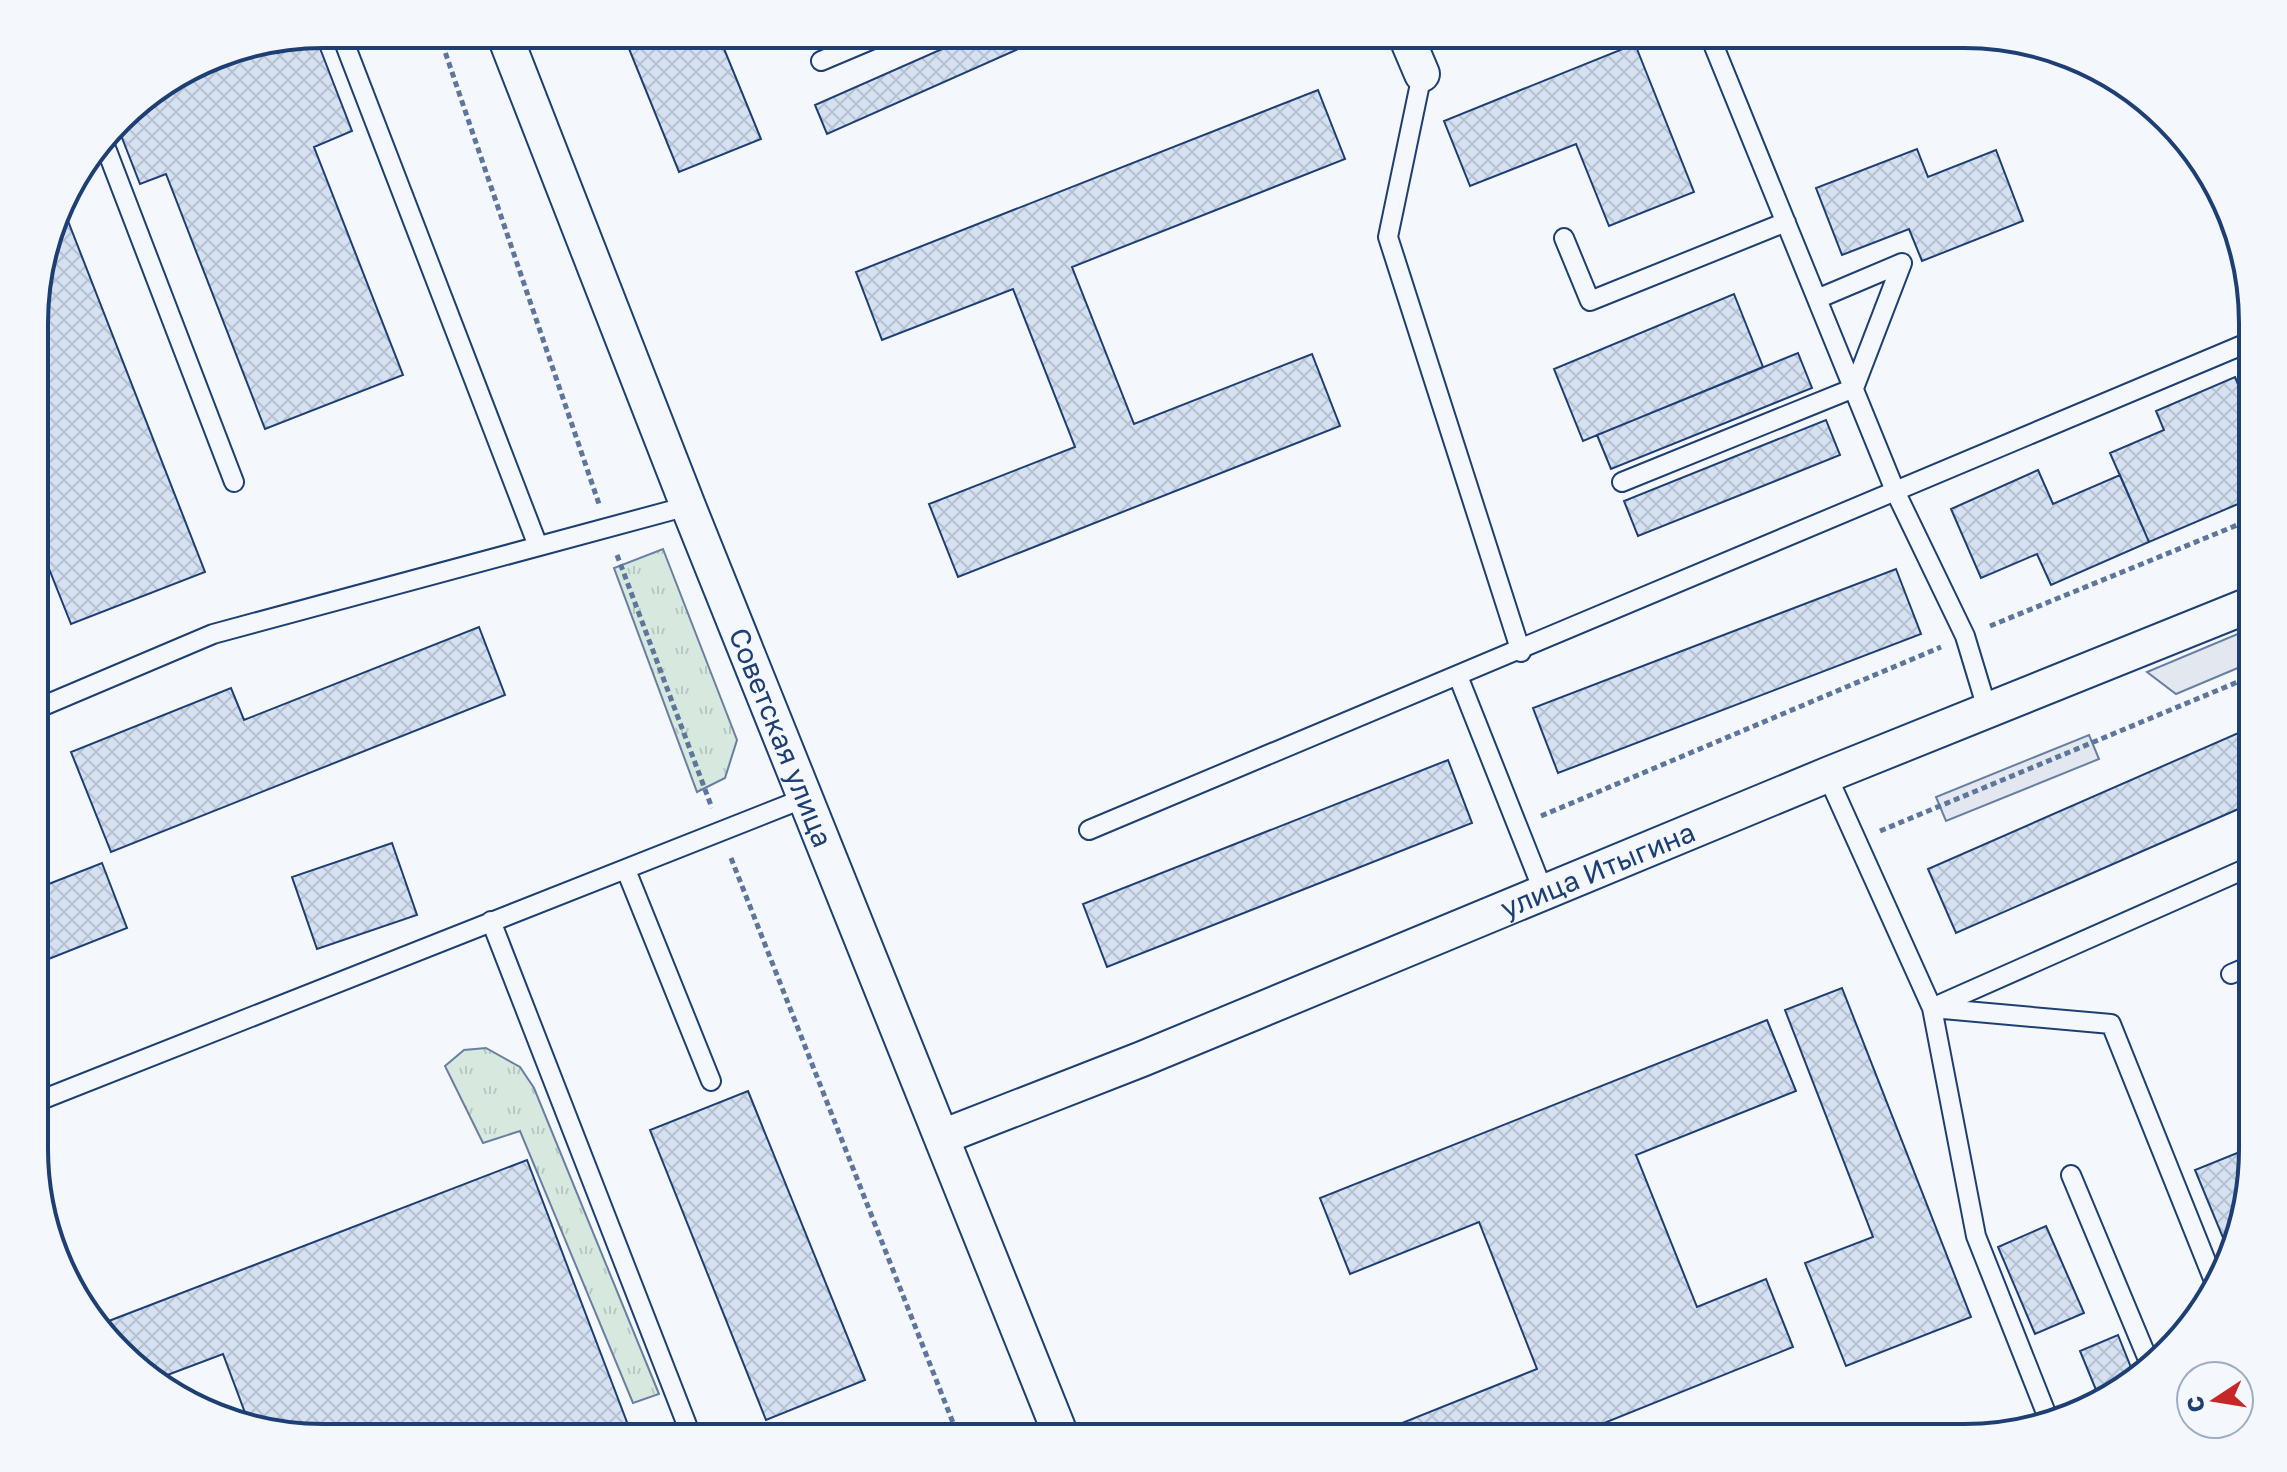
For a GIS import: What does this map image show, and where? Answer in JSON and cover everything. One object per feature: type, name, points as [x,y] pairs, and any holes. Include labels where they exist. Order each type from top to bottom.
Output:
[{"type":"street","name":"Советская улица","points":[[509,48],[688,506],[1056,1424]]},
{"type":"street","points":[[1411,48],[1422,74]]},
{"type":"street","name":"улица Итыгина","points":[[942,1137],[1156,1054],[1827,775],[2238,610]]},
{"type":"lane","points":[[346,48],[538,546]]},
{"type":"lane","points":[[821,61],[852,48]]},
{"type":"lane","points":[[1715,48],[1896,493],[1965,636],[1988,712]]},
{"type":"lane","points":[[1422,74],[1388,237],[1521,652]]},
{"type":"lane","points":[[108,153],[234,482]]},
{"type":"lane","points":[[1564,238],[1590,301],[1786,222]]},
{"type":"lane","points":[[1622,482],[1854,388],[1902,263],[1817,299]]},
{"type":"lane","points":[[1089,830],[1521,652],[2238,347]]},
{"type":"lane","points":[[48,704],[213,634],[688,506]]},
{"type":"lane","points":[[1458,676],[1544,893]]},
{"type":"lane","points":[[1827,775],[1932,1008],[1976,1236],[2045,1411]]},
{"type":"lane","points":[[48,1097],[805,798]]},
{"type":"lane","points":[[626,870],[711,1081]]},
{"type":"lane","points":[[1932,1008],[2238,872]]},
{"type":"lane","points":[[491,921],[686,1424]]},
{"type":"lane","points":[[2231,974],[2238,971]]},
{"type":"lane","points":[[1932,1008],[2111,1024],[2210,1272]]},
{"type":"lane","points":[[2071,1175],[2146,1354]]},
{"type":"path","points":[[444,48],[607,527],[720,831],[953,1424]]},
{"type":"path","points":[[1518,825],[2238,525]]},
{"type":"path","points":[[1855,842],[2238,682]]},
{"type":"green space","points":[[663,549],[737,740],[725,778],[697,792],[614,568]]},
{"type":"green space","points":[[486,1048],[520,1067],[534,1088],[659,1394],[633,1403],[520,1131],[483,1143],[445,1066],[464,1050]]},
{"type":"shaded area","points":[[2238,634],[2238,668],[2176,694],[2147,672]]},
{"type":"shaded area","points":[[2089,735],[2099,759],[1946,821],[1936,797]]},
{"type":"building","points":[[320,48],[352,131],[314,147],[403,375],[265,429],[166,174],[140,184],[121,137],[170,94],[201,76],[252,57]]},
{"type":"building","points":[[629,48],[724,48],[761,139],[679,172]]},
{"type":"building","points":[[944,48],[1020,48],[827,134],[815,105]]},
{"type":"building","points":[[1625,48],[1637,48],[1694,192],[1609,226],[1576,144],[1470,186],[1444,121]]},
{"type":"building","points":[[1318,90],[1345,159],[1072,267],[1134,424],[1312,354],[1340,426],[958,577],[929,504],[1075,447],[1013,289],[882,340],[856,272]]},
{"type":"building","points":[[1917,149],[1928,177],[1996,150],[2023,221],[1922,261],[1909,229],[1842,255],[1816,188]]},
{"type":"building","points":[[68,221],[205,572],[71,624],[48,566],[50,287]]},
{"type":"building","points":[[1734,294],[1763,367],[1583,441],[1554,369]]},
{"type":"building","points":[[1798,353],[1812,388],[1611,469],[1597,435]]},
{"type":"building","points":[[2235,377],[2238,384],[2238,504],[2149,542],[2110,453],[2164,430],[2156,411]]},
{"type":"building","points":[[1826,420],[1840,455],[1638,536],[1624,501]]},
{"type":"building","points":[[2038,470],[2053,504],[2120,475],[2149,542],[2051,585],[2037,554],[1981,578],[1951,509]]},
{"type":"building","points":[[1896,569],[1921,634],[1558,773],[1533,708]]},
{"type":"building","points":[[479,627],[505,695],[111,852],[71,752],[231,688],[244,720]]},
{"type":"building","points":[[2238,733],[2238,809],[1956,933],[1928,869]]},
{"type":"building","points":[[1448,760],[1472,823],[1107,967],[1083,904]]},
{"type":"building","points":[[392,843],[417,915],[317,949],[292,877]]},
{"type":"building","points":[[102,863],[127,928],[48,959],[48,884]]},
{"type":"building","points":[[1842,988],[1971,1317],[1846,1366],[1805,1263],[1873,1237],[1785,1010]]},
{"type":"building","points":[[1767,1020],[1796,1091],[1636,1155],[1697,1307],[1766,1279],[1793,1347],[1604,1423],[1401,1423],[1537,1369],[1479,1222],[1350,1274],[1320,1198]]},
{"type":"building","points":[[748,1091],[865,1380],[766,1420],[650,1130]]},
{"type":"building","points":[[2238,1153],[2234,1202],[2223,1239],[2195,1170]]},
{"type":"building","points":[[527,1160],[628,1424],[323,1424],[270,1419],[245,1412],[223,1354],[167,1375],[142,1356],[109,1321]]},
{"type":"building","points":[[2046,1226],[2084,1313],[2035,1334],[1998,1247]]},
{"type":"building","points":[[2118,1335],[2131,1367],[2096,1390],[2080,1351]]}]
